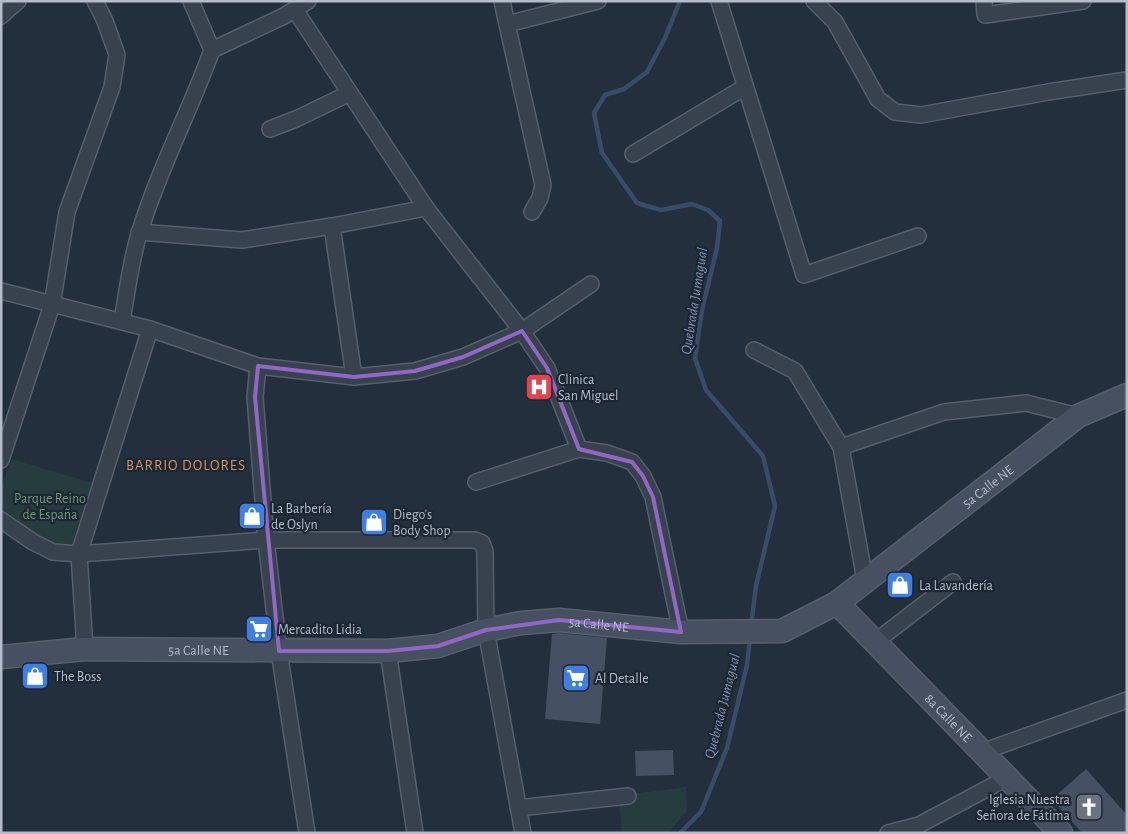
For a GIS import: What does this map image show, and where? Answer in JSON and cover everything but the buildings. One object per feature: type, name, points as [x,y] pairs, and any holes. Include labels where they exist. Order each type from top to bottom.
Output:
[{"type":"street","points":[[1,16],[18,1]]},
{"type":"street","points":[[1,460],[52,305],[67,212],[112,87],[117,55],[96,1]]},
{"type":"street","points":[[122,321],[139,232],[162,170],[201,82],[212,50],[191,1]]},
{"type":"street","points":[[280,1],[295,9],[426,208],[522,331],[547,368],[579,449]]},
{"type":"street","points":[[502,1],[543,185],[540,198],[532,212]]},
{"type":"street","points":[[507,24],[598,1]]},
{"type":"street","points":[[719,1],[744,87],[804,275],[918,236]]},
{"type":"street","points":[[814,1],[835,22],[878,99],[895,112],[921,115],[1127,80]]},
{"type":"street","points":[[833,1],[835,22]]},
{"type":"street","points":[[984,1],[986,14],[1080,2]]},
{"type":"street","points":[[212,50],[295,9]]},
{"type":"street","points":[[633,154],[744,87]]},
{"type":"street","points":[[270,129],[296,119],[350,93]]},
{"type":"street","points":[[139,232],[242,240],[332,226],[426,208]]},
{"type":"street","points":[[332,226],[354,377]]},
{"type":"street","points":[[1,292],[150,329],[258,366],[354,377],[415,371],[463,357],[522,331],[591,284]]},
{"type":"street","points":[[85,650],[79,554],[150,329]]},
{"type":"street","points":[[754,350],[795,371],[841,447],[865,580]]},
{"type":"street","points":[[258,366],[255,397],[266,540],[279,651],[307,833]]},
{"type":"street","name":"5a Calle NE","points":[[1,656],[85,650],[388,651],[438,646],[486,630],[521,623],[559,620],[681,632],[782,631],[837,603],[1078,416],[1127,395]]},
{"type":"street","points":[[841,447],[944,412],[1026,403],[1078,416]]},
{"type":"street","points":[[476,482],[579,449],[606,453],[632,462],[644,476],[653,497],[681,632]]},
{"type":"street","points":[[1,520],[33,542],[53,552],[79,554],[266,540],[474,540],[482,543],[484,551],[486,630],[523,833]]},
{"type":"street","points":[[875,642],[953,582]]},
{"type":"street","name":"8a Calle NE","points":[[837,603],[1061,833]]},
{"type":"street","points":[[388,651],[415,833]]},
{"type":"street","points":[[982,752],[1127,700]]},
{"type":"street","points":[[888,833],[919,825],[1007,778]]},
{"type":"street","points":[[518,808],[628,796]]},
{"type":"highlighted area","points":[[522,331],[547,368],[579,449],[632,462],[643,476],[653,497],[681,632],[559,620],[486,630],[438,646],[388,651],[279,651],[255,397],[258,366],[354,377],[415,371],[463,357]]},
{"type":"green space","name":"Parque Reino de España","points":[[12,459],[92,483],[75,544],[53,547],[1,514],[1,487]]},
{"type":"green space","points":[[686,787],[687,811],[668,833],[622,833],[619,802],[633,802],[632,794]]},
{"type":"waterway","name":"Quebrada Jumagual","points":[[680,1],[665,38],[647,72],[624,89],[605,95],[594,113],[602,153],[637,203],[661,210],[692,204],[708,210],[720,221],[717,248],[702,310],[695,358],[706,390],[763,456],[775,506],[756,586],[751,626]]},
{"type":"waterway","name":"Quebrada Jumagual","points":[[680,833],[701,812],[727,748],[747,665],[750,638]]},
{"type":"place","name":"Clinica San Miguel","points":[[539,387]]},
{"type":"place","name":"La Barbería de Oslyn","points":[[252,516]]},
{"type":"place","name":"Diego's Body Shop","points":[[374,522]]},
{"type":"place","name":"La Lavandería","points":[[900,585]]},
{"type":"place","name":"Mercadito Lidia","points":[[259,629]]},
{"type":"place","name":"The Boss","points":[[35,676]]},
{"type":"place","name":"Al Detalle","points":[[576,678]]},
{"type":"place","name":"Iglesia Nuestra Señora de Fátima","points":[[1089,807]]},
{"type":"district","name":"BARRIO DOLORES","points":[[186,465]]}]
